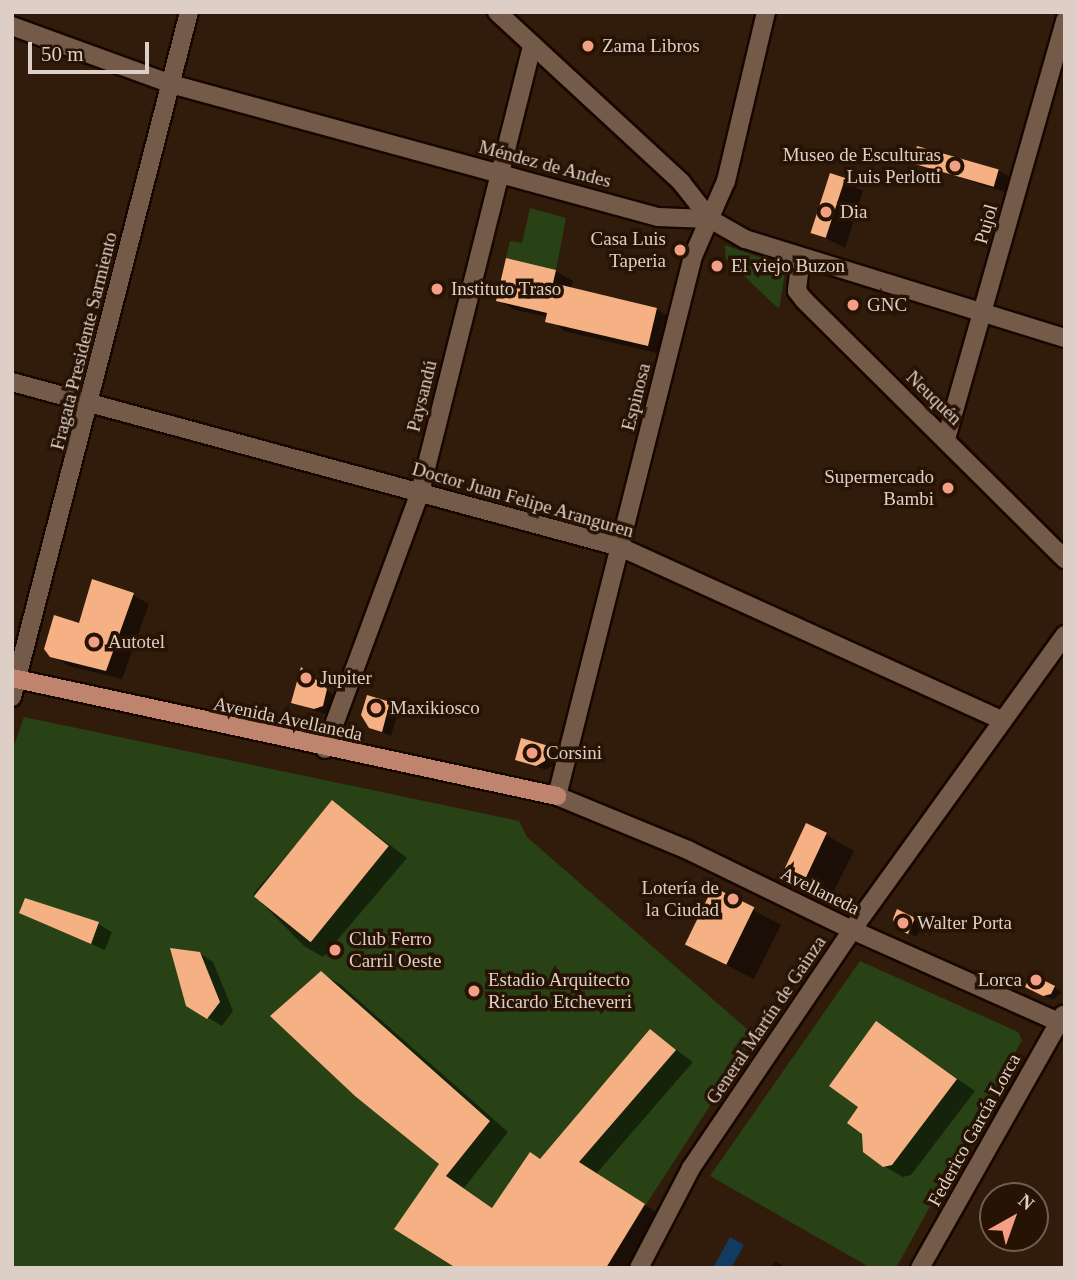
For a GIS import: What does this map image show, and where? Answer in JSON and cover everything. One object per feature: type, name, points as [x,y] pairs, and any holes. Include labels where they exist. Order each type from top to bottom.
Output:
[{"type":"main road","name":"Avenida Avellaneda","points":[[15,679],[325,750],[556,796]]},
{"type":"street","name":"Fragata Presidente Sarmiento","points":[[12,697],[188,12]]},
{"type":"street","points":[[497,12],[681,183],[710,219]]},
{"type":"street","name":"Espinosa","points":[[556,796],[693,256],[733,158],[766,12]]},
{"type":"street","name":"Pujol","points":[[946,439],[1065,20]]},
{"type":"street","name":"Méndez de Andes","points":[[12,26],[171,84],[658,217],[710,219],[745,239],[1065,338]]},
{"type":"street","name":"Paysandú","points":[[325,750],[420,492],[532,45]]},
{"type":"street","name":"Neuquén","points":[[801,257],[797,291],[1065,559]]},
{"type":"street","name":"Doctor Juan Felipe Aranguren","points":[[12,382],[620,547],[1001,720]]},
{"type":"street","name":"General Martín de Gainza","points":[[639,1268],[691,1168],[852,930],[1001,720],[1065,635]]},
{"type":"street","name":"Avellaneda","points":[[556,796],[688,850],[852,930],[1063,1020]]},
{"type":"street","name":"Federico García Lorca","points":[[920,1268],[1063,1020]]},
{"type":"green space","points":[[530,208],[566,218],[556,270],[506,258],[510,241],[522,243]]},
{"type":"green space","points":[[725,245],[786,267],[779,309],[726,259]]},
{"type":"green space","name":"Club Ferro Carril Oeste","points":[[24,717],[519,821],[527,837],[755,1036],[605,1268],[12,1268],[12,751]]},
{"type":"green space","points":[[860,961],[1018,1032],[1022,1040],[896,1268],[871,1268],[710,1176]]},
{"type":"water","points":[[730,1237],[744,1245],[731,1268],[713,1268]]},
{"type":"building","name":"Museo de Esculturas Luis Perlotti","points":[[917,146],[999,169],[994,187],[912,163]]},
{"type":"building","name":"Dia","points":[[830,173],[845,178],[826,238],[811,233]]},
{"type":"building","points":[[506,258],[556,270],[553,283],[657,308],[648,346],[545,322],[547,313],[496,301]]},
{"type":"building","name":"Autotel","points":[[92,579],[134,593],[106,671],[50,657],[44,649],[54,615],[79,623]]},
{"type":"building","name":"Jupiter","points":[[301,667],[327,689],[323,706],[314,709],[291,703]]},
{"type":"building","name":"Maxikiosco","points":[[367,695],[390,702],[382,732],[369,728],[361,715]]},
{"type":"building","name":"Corsini","points":[[521,738],[549,746],[545,761],[536,766],[515,760]]},
{"type":"building","points":[[332,800],[389,846],[311,942],[254,896]]},
{"type":"building","points":[[806,823],[827,833],[806,878],[785,868]]},
{"type":"building","points":[[713,887],[754,907],[726,965],[685,945]]},
{"type":"building","points":[[25,898],[99,922],[91,944],[19,913]]},
{"type":"building","name":"Walter Porta","points":[[897,909],[915,918],[908,934],[896,928],[893,919]]},
{"type":"building","points":[[170,948],[200,952],[220,1002],[207,1019],[186,1006]]},
{"type":"building","points":[[321,971],[490,1121],[446,1176],[492,1208],[530,1152],[540,1159],[650,1029],[676,1050],[579,1162],[645,1204],[606,1268],[456,1268],[394,1229],[439,1164],[355,1096],[270,1016]]},
{"type":"building","name":"Lorca","points":[[1031,974],[1055,986],[1051,994],[1043,996],[1025,987]]},
{"type":"building","points":[[876,1021],[957,1079],[892,1165],[883,1167],[863,1152],[862,1134],[847,1123],[858,1107],[829,1086]]},
{"type":"place","name":"Zama Libros","points":[[588,46]]},
{"type":"place","name":"Museo de Esculturas Luis Perlotti","points":[[955,166]]},
{"type":"place","name":"Dia","points":[[826,212]]},
{"type":"place","name":"Casa Luis Taperia","points":[[680,250]]},
{"type":"place","name":"El viejo Buzon","points":[[717,266]]},
{"type":"place","name":"Instituto Traso","points":[[437,289]]},
{"type":"place","name":"GNC","points":[[853,305]]},
{"type":"place","name":"Supermercado Bambi","points":[[948,488]]},
{"type":"place","name":"Autotel","points":[[94,642]]},
{"type":"place","name":"Jupiter","points":[[306,678]]},
{"type":"place","name":"Maxikiosco","points":[[376,708]]},
{"type":"place","name":"Corsini","points":[[532,753]]},
{"type":"place","name":"Lotería de la Ciudad","points":[[733,899]]},
{"type":"place","name":"Walter Porta","points":[[903,923]]},
{"type":"place","name":"Club Ferro Carril Oeste","points":[[335,950]]},
{"type":"place","name":"Lorca","points":[[1036,980]]},
{"type":"place","name":"Estadio Arquitecto Ricardo Etcheverri","points":[[474,991]]}]
